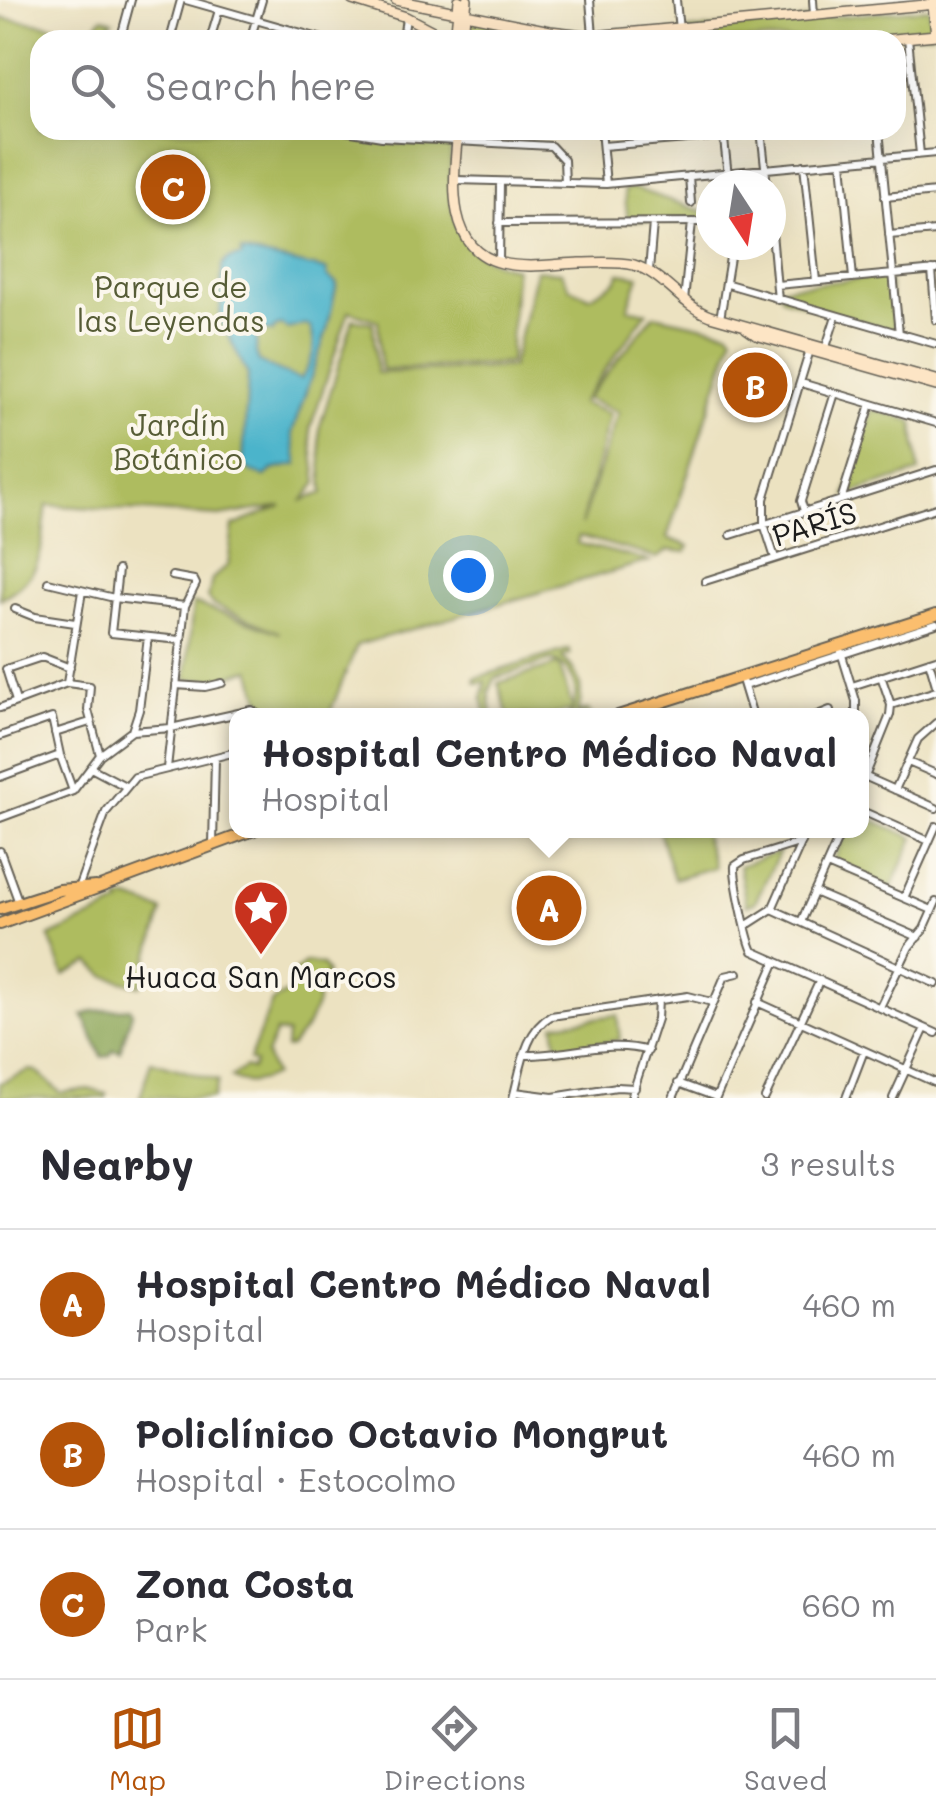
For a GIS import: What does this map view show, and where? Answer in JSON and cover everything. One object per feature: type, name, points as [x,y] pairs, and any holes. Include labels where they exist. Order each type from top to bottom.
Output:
[{"type":"main road","points":[[352,0],[434,30]]},
{"type":"main road","points":[[396,0],[558,30]]},
{"type":"main road","points":[[458,30],[463,0]]},
{"type":"main road","points":[[658,30],[934,3],[936,35],[908,38]]},
{"type":"main road","points":[[458,140],[457,216],[462,232],[476,250],[499,262],[620,263],[649,272],[700,312],[751,333],[936,383]]},
{"type":"main road","points":[[646,708],[840,650],[936,615]]},
{"type":"main road","points":[[0,924],[231,838]]},
{"type":"main road","points":[[0,909],[51,892],[101,887]]},
{"type":"main road","points":[[51,892],[58,896],[57,904]]},
{"type":"street","points":[[124,30],[131,0]]},
{"type":"street","points":[[174,30],[184,0],[293,30]]},
{"type":"street","points":[[253,30],[262,0]]},
{"type":"street","points":[[590,0],[593,30]]},
{"type":"street","points":[[676,0],[679,28]]},
{"type":"street","points":[[813,0],[814,15]]},
{"type":"street","points":[[213,30],[219,10]]},
{"type":"street","points":[[404,30],[406,17]]},
{"type":"street","points":[[908,38],[920,154]]},
{"type":"street","points":[[492,140],[551,146],[564,160],[565,184]]},
{"type":"street","points":[[602,140],[606,184]]},
{"type":"street","points":[[603,146],[658,140]]},
{"type":"street","points":[[724,140],[728,170]]},
{"type":"street","points":[[762,140],[766,169]]},
{"type":"street","points":[[880,140],[898,334]]},
{"type":"street","points":[[753,170],[936,153]]},
{"type":"street","points":[[842,162],[853,278]]},
{"type":"street","points":[[804,165],[816,282]]},
{"type":"street","points":[[456,180],[606,184],[696,175]]},
{"type":"street","points":[[688,176],[691,203]]},
{"type":"street","points":[[499,262],[500,182]]},
{"type":"street","points":[[885,197],[936,192]]},
{"type":"street","points":[[649,272],[653,222]]},
{"type":"street","points":[[684,301],[692,222]]},
{"type":"street","points":[[499,223],[696,222]]},
{"type":"street","points":[[889,235],[936,231]]},
{"type":"street","points":[[720,319],[730,260]]},
{"type":"street","points":[[775,260],[778,300]]},
{"type":"street","points":[[777,285],[934,270],[936,320]]},
{"type":"street","points":[[728,284],[936,344]]},
{"type":"street","points":[[824,351],[836,316]]},
{"type":"street","points":[[775,558],[764,524],[764,499],[811,347]]},
{"type":"street","points":[[801,383],[936,422]]},
{"type":"street","points":[[804,512],[801,501],[835,393]]},
{"type":"street","points":[[841,500],[871,404]]},
{"type":"street","points":[[732,534],[936,470]]},
{"type":"street","name":"PARÍS","points":[[705,580],[936,508]]},
{"type":"street","points":[[118,570],[111,633],[180,640]]},
{"type":"street","points":[[167,768],[185,606],[196,583],[172,576]]},
{"type":"street","points":[[48,582],[114,598],[185,606]]},
{"type":"street","points":[[68,682],[82,591]]},
{"type":"street","points":[[14,610],[75,623]]},
{"type":"street","points":[[855,708],[840,650],[936,624]]},
{"type":"street","points":[[0,818],[73,790],[100,755],[132,731],[140,710],[148,636]]},
{"type":"street","points":[[16,701],[4,670],[42,657],[70,668]]},
{"type":"street","points":[[852,686],[932,660],[936,688],[891,705]]},
{"type":"street","points":[[869,765],[885,734],[891,705],[881,676]]},
{"type":"street","points":[[742,681],[750,708]]},
{"type":"street","points":[[0,708],[68,682],[91,687],[90,722],[100,755]]},
{"type":"street","points":[[176,684],[205,687],[222,683]]},
{"type":"street","points":[[0,736],[52,718],[73,790]]},
{"type":"street","points":[[132,731],[229,718]]},
{"type":"street","points":[[55,733],[90,722]]},
{"type":"street","points":[[894,790],[918,739],[936,723]]},
{"type":"street","points":[[78,888],[104,816],[124,786],[138,775],[229,754]]},
{"type":"street","points":[[0,778],[60,756]]},
{"type":"street","points":[[213,844],[215,758]]},
{"type":"street","points":[[908,762],[936,774]]},
{"type":"street","points":[[91,768],[124,786]]},
{"type":"street","points":[[869,779],[936,808]]},
{"type":"street","points":[[869,814],[929,841]]},
{"type":"street","points":[[904,898],[936,826]]},
{"type":"street","points":[[747,925],[772,909],[804,838]]},
{"type":"street","points":[[801,922],[838,838]]},
{"type":"street","points":[[802,842],[734,866],[747,938],[753,951],[936,1033]]},
{"type":"street","points":[[1,857],[19,903]]},
{"type":"street","points":[[826,865],[904,898],[934,906],[880,1007]]},
{"type":"street","points":[[814,892],[918,936]]},
{"type":"street","points":[[772,909],[936,984]]},
{"type":"street","points":[[678,1083],[716,1097],[776,961]]},
{"type":"street","points":[[673,1098],[725,976],[738,973]]},
{"type":"street","points":[[765,1098],[820,980]]},
{"type":"street","points":[[635,1088],[553,1098],[514,1095],[531,1033],[538,1023],[551,1016],[688,996],[712,1002]]},
{"type":"street","points":[[631,1098],[657,1019],[658,1000]]},
{"type":"street","points":[[757,1002],[936,1083]]},
{"type":"street","points":[[893,1098],[924,1028]]},
{"type":"street","points":[[526,1055],[552,1056],[619,1046],[648,1051]]},
{"type":"street","points":[[846,1098],[864,1051]]},
{"type":"green space","points":[[929,8],[932,33],[906,36],[906,30],[694,30]]},
{"type":"green space","points":[[103,17],[113,21],[105,30],[92,30]]},
{"type":"green space","points":[[468,17],[540,30],[466,30]]},
{"type":"green space","points":[[0,18],[84,30],[30,30],[30,140],[362,140],[451,147],[456,225],[475,251],[515,268],[510,363],[381,370],[378,321],[349,311],[310,429],[317,483],[303,500],[323,493],[319,429],[353,319],[373,323],[377,373],[512,367],[536,270],[561,272],[570,288],[590,297],[616,281],[620,273],[639,276],[628,308],[647,312],[581,403],[610,414],[581,525],[618,412],[586,399],[654,315],[729,331],[733,336],[667,538],[689,546],[686,552],[668,550],[657,558],[579,536],[577,543],[649,561],[357,645],[332,708],[263,708],[251,669],[220,679],[186,680],[193,603],[280,633],[214,605],[208,598],[212,579],[228,565],[233,526],[282,506],[219,516],[47,505],[41,549],[33,571],[26,581],[0,599]]},
{"type":"green space","points":[[633,188],[696,209],[696,220],[628,221],[624,189]]},
{"type":"green space","points":[[888,276],[895,332],[783,298],[780,292],[784,287]]},
{"type":"green space","points":[[872,409],[913,421],[919,472],[846,495]]},
{"type":"green space","points":[[569,649],[570,654],[562,657],[573,669],[581,696],[579,708],[573,708],[573,680],[565,668],[552,660],[495,678],[489,692],[491,708],[484,708],[482,698],[486,682],[476,683],[475,678]]},
{"type":"green space","points":[[559,664],[573,708],[506,708],[498,683]]},
{"type":"green space","points":[[869,818],[914,838],[891,889],[832,863],[843,838],[869,838]]},
{"type":"green space","points":[[661,838],[705,838],[714,867],[674,879]]},
{"type":"green space","points":[[780,851],[755,902],[746,905],[739,866]]},
{"type":"green space","points":[[129,899],[163,911],[140,986],[105,976],[90,962],[64,975],[49,937],[121,904],[118,900]]},
{"type":"green space","points":[[306,962],[323,965],[327,973],[317,989],[317,1003],[308,1025],[291,1047],[286,1048],[287,1034],[276,1032],[266,1055],[274,1075],[252,1082],[231,1077],[245,1067],[252,1069],[255,1063],[249,1060],[272,1002],[288,992],[294,972]]},
{"type":"green space","points":[[130,1008],[132,1013],[120,1052],[114,1050],[102,1057],[83,1015]]},
{"type":"green space","points":[[617,1015],[620,1040],[558,1050],[554,1024]]},
{"type":"green space","points":[[151,1061],[218,1081],[213,1098],[140,1097]]},
{"type":"green space","points":[[29,1070],[36,1071],[61,1093],[88,1089],[107,1094],[106,1098],[0,1098],[0,1083]]},
{"type":"water","points":[[241,251],[327,270],[327,276],[337,284],[327,330],[292,433],[298,464],[272,470],[265,476],[251,472],[243,464],[248,375],[220,319],[222,265],[228,259],[242,256]],"holes":[[[305,324],[310,327],[313,354],[301,379],[259,362],[257,329],[273,332],[281,325],[288,329]]]},
{"type":"place","name":"Zona Costa","points":[[173,187]]},
{"type":"place","name":"Policlínico Octavio Mongrut","points":[[755,385]]},
{"type":"place","name":"Hospital Centro Médico Naval","points":[[549,908]]},
{"type":"place","name":"Huaca San Marcos","points":[[261,957]]},
{"type":"park label","name":"Parque de las Leyendas","points":[[171,303]]},
{"type":"park label","name":"Jardín Botánico","points":[[178,441]]}]
